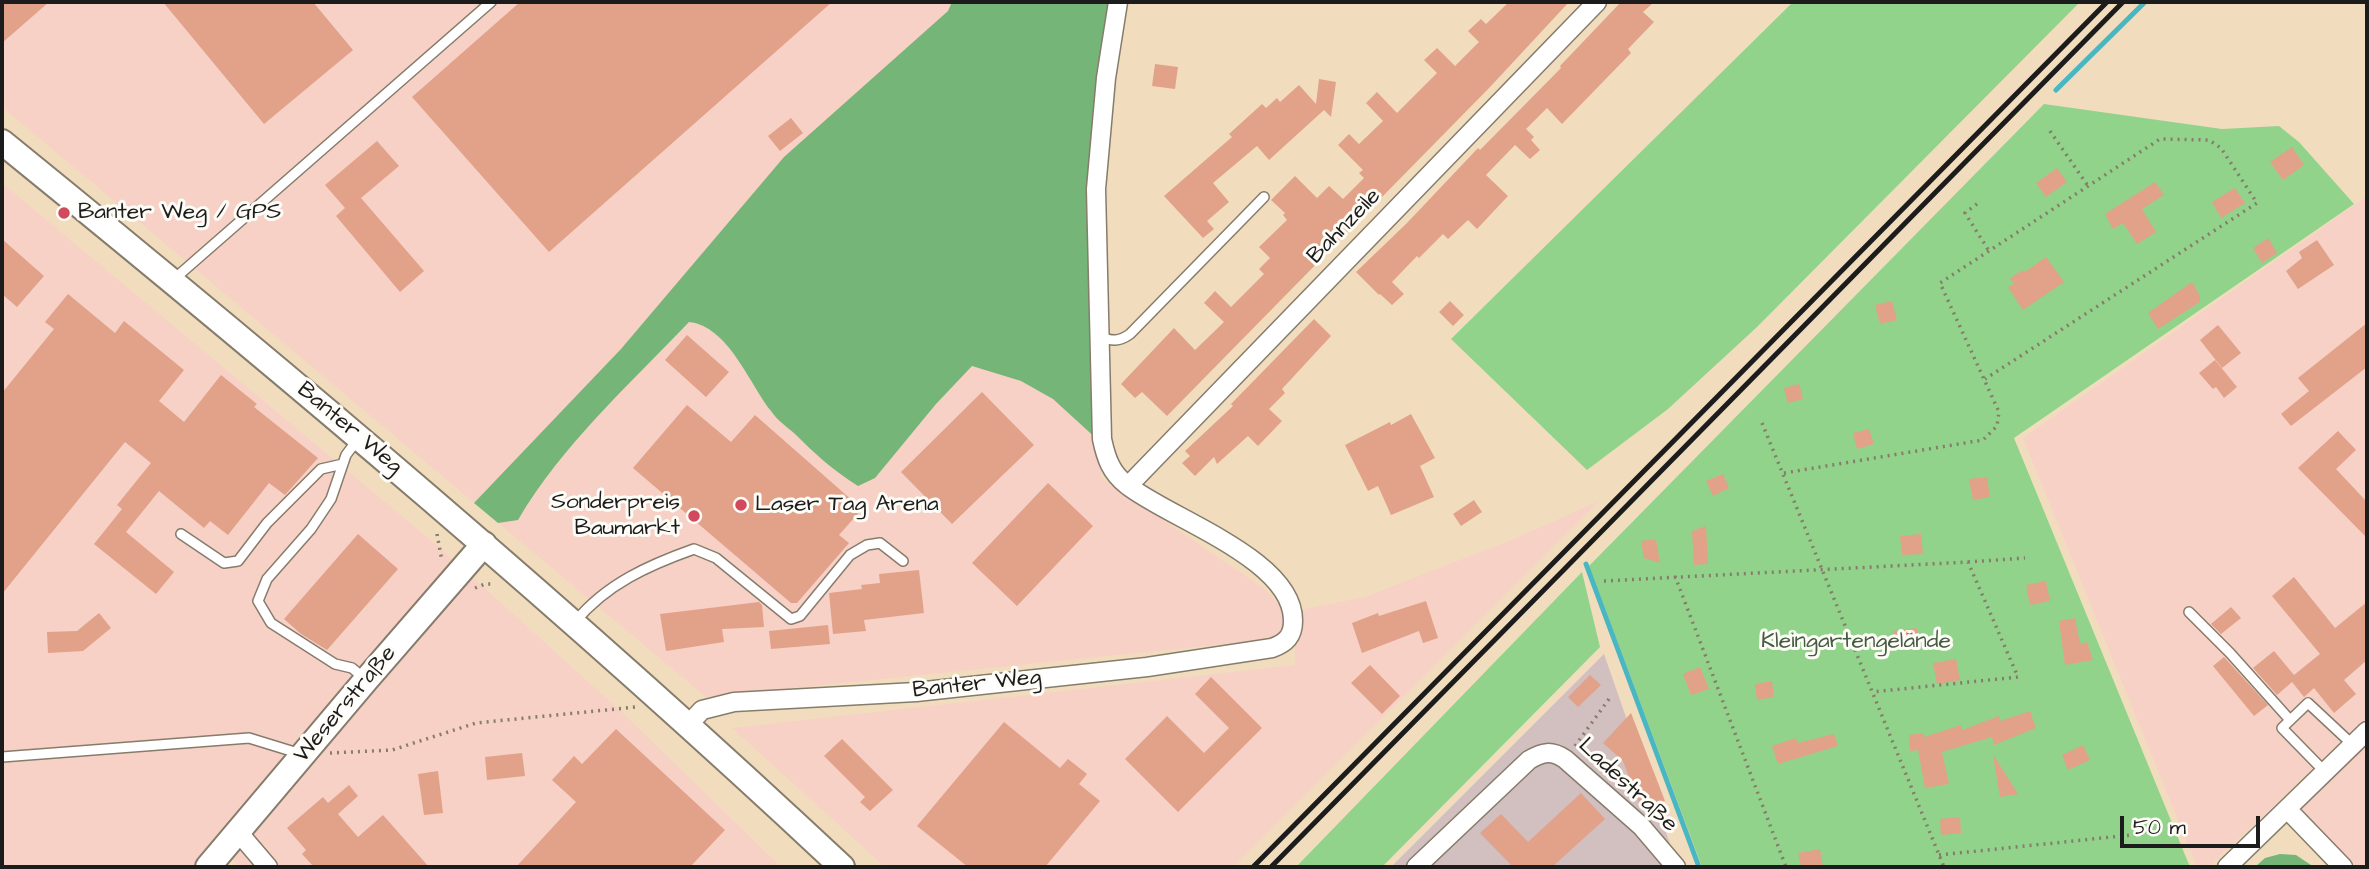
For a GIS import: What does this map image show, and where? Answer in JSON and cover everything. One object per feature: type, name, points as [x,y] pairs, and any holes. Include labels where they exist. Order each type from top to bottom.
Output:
[{"type":"street","points":[[1118,2],[1106,78],[1096,190],[1099,337],[1102,439],[1110,467],[1128,486]]},
{"type":"street","name":"Bahnzeile","points":[[1128,486],[1597,2]]},
{"type":"street","name":"Banter Weg","points":[[2,142],[172,281],[484,544],[688,725],[842,867]]},
{"type":"street","name":"Banter Weg","points":[[688,725],[702,709],[734,702],[916,692],[1147,667],[1272,648],[1282,645],[1288,639],[1293,629],[1290,602],[1272,578],[1254,561],[1223,540],[1164,509],[1128,486]]},
{"type":"street","name":"Weserstraße","points":[[208,867],[484,544]]},
{"type":"street","points":[[2227,867],[2367,730]]},
{"type":"street","name":"Ladestraße","points":[[1416,867],[1529,760],[1544,752],[1556,753],[1565,759],[1641,826],[1676,867]]},
{"type":"street","points":[[2287,809],[2343,867]]},
{"type":"street","points":[[239,832],[268,867]]},
{"type":"lane","points":[[172,281],[491,2]]},
{"type":"lane","points":[[1099,337],[1110,341],[1122,340],[1130,334],[1264,197]]},
{"type":"lane","points":[[359,437],[346,455],[331,499],[311,529],[267,579],[258,601],[271,623],[335,664],[352,668],[366,680]]},
{"type":"lane","points":[[181,534],[224,563],[238,561],[267,523],[321,469],[343,464]]},
{"type":"lane","points":[[574,623],[599,596],[656,563],[694,549],[716,558],[791,619],[800,616],[850,555],[859,548],[880,543],[903,561]]},
{"type":"lane","points":[[2189,612],[2290,720]]},
{"type":"lane","points":[[2325,772],[2282,728],[2290,720],[2308,703],[2353,745]]},
{"type":"lane","points":[[2,757],[249,738],[303,755]]},
{"type":"path","points":[[2050,131],[2088,186]]},
{"type":"path","points":[[1784,473],[1983,440],[1997,426],[1999,412],[1940,283],[2160,139],[2209,140],[2221,148],[2257,203],[1985,379]]},
{"type":"path","points":[[1977,204],[1965,213],[1989,251]]},
{"type":"path","points":[[1762,423],[1944,867]]},
{"type":"path","points":[[433,528],[440,541],[442,561]]},
{"type":"path","points":[[1604,581],[2025,558]]},
{"type":"path","points":[[1872,692],[2018,677],[1968,562]]},
{"type":"path","points":[[1675,576],[1786,867]]},
{"type":"path","points":[[474,588],[485,584],[500,586]]},
{"type":"path","points":[[303,755],[392,750],[476,723],[643,706],[635,699]]},
{"type":"path","points":[[1565,759],[1609,699]]},
{"type":"path","points":[[1939,855],[2150,833]]},
{"type":"shaded area","points":[[2,2],[1115,2],[1088,175],[1101,478],[1265,589],[1285,612],[1285,638],[706,697],[2,107]]},
{"type":"shaded area","points":[[2,183],[439,547],[625,715],[781,867],[240,867],[215,844],[192,867],[2,867]]},
{"type":"shaded area","points":[[2367,196],[2367,718],[2209,867],[2197,867],[2023,438]]},
{"type":"shaded area","points":[[1599,501],[1233,867],[885,867],[732,728],[1295,665],[1295,611],[1365,597],[1514,539]]},
{"type":"shaded area","points":[[1604,654],[1678,867],[1391,867]]},
{"type":"shaded area","points":[[2367,743],[2367,867],[2334,867],[2287,818]]},
{"type":"green space","points":[[952,2],[1115,2],[1088,175],[1099,441],[1053,399],[1021,381],[972,366],[936,404],[875,478],[858,486],[825,462],[776,417],[736,358],[715,334],[703,326],[689,322],[576,441],[555,466],[518,520],[498,523],[474,503],[621,349],[784,157],[948,11]]},
{"type":"green space","points":[[1793,2],[2080,2],[1757,327],[1668,409],[1587,470],[1451,339]]},
{"type":"green space","name":"Kleingartengelände","points":[[2044,104],[2222,129],[2279,126],[2299,142],[2354,204],[2014,438],[2190,867],[1702,867],[1589,566]]},
{"type":"green space","points":[[1582,572],[1600,647],[1382,867],[1296,867]]},
{"type":"green space","points":[[2280,854],[2296,855],[2314,867],[2255,867],[2265,858]]},
{"type":"building","points":[[2,2],[49,2],[2,43]]},
{"type":"building","points":[[163,2],[313,2],[353,50],[264,124]]},
{"type":"building","points":[[520,2],[832,2],[549,252],[412,97]]},
{"type":"building","points":[[1509,2],[1569,2],[1491,86],[1167,416],[1142,392],[1135,398],[1121,384],[1174,328],[1195,350],[1224,322],[1204,303],[1215,291],[1231,307],[1264,274],[1259,269],[1270,258],[1259,247],[1287,220],[1283,215],[1285,213],[1271,200],[1295,176],[1317,198],[1329,186],[1343,199],[1364,178],[1359,173],[1363,170],[1338,145],[1349,134],[1359,144],[1383,121],[1366,103],[1377,92],[1397,113],[1437,73],[1424,60],[1437,48],[1455,66],[1479,42],[1468,31],[1481,19],[1486,24]]},
{"type":"building","points":[[1621,2],[1654,2],[1643,12],[1654,22],[1628,49],[1631,53],[1562,124],[1547,108],[1526,129],[1534,137],[1531,140],[1540,150],[1530,159],[1515,145],[1486,175],[1508,196],[1477,229],[1468,220],[1448,239],[1443,234],[1419,258],[1417,256],[1392,282],[1404,294],[1392,305],[1379,295],[1356,272],[1561,68]]},
{"type":"building","points":[[1155,64],[1178,67],[1175,89],[1152,86]]},
{"type":"building","points":[[1319,79],[1336,82],[1331,117],[1324,110],[1269,160],[1257,146],[1213,183],[1229,202],[1207,221],[1214,229],[1203,238],[1164,196],[1232,137],[1229,134],[1262,104],[1266,108],[1277,98],[1280,102],[1299,85],[1316,104]]},
{"type":"building","points":[[791,118],[803,133],[780,151],[768,136]]},
{"type":"building","points":[[377,141],[399,166],[361,198],[424,271],[400,292],[336,216],[345,208],[325,185]]},
{"type":"building","points":[[2292,147],[2304,165],[2283,180],[2270,162]]},
{"type":"building","points":[[2057,168],[2067,182],[2046,197],[2036,183]]},
{"type":"building","points":[[2155,182],[2164,195],[2142,209],[2156,232],[2137,244],[2123,223],[2113,229],[2105,214]]},
{"type":"building","points":[[2235,188],[2245,203],[2221,218],[2212,202]]},
{"type":"building","points":[[2268,238],[2277,253],[2262,263],[2253,248]]},
{"type":"building","points":[[2,239],[44,276],[17,307],[2,294]]},
{"type":"building","points":[[2317,240],[2334,265],[2298,289],[2286,271],[2302,258],[2299,252]]},
{"type":"building","points":[[2046,257],[2064,282],[2023,310],[2008,287],[2014,284],[2010,278],[2023,270],[2025,272]]},
{"type":"building","points":[[2192,282],[2200,296],[2200,302],[2158,329],[2148,313]]},
{"type":"building","points":[[68,294],[115,333],[124,321],[184,370],[159,401],[184,422],[221,375],[257,404],[254,407],[318,458],[285,495],[269,483],[228,535],[210,521],[204,528],[159,491],[126,532],[174,572],[156,594],[94,544],[122,509],[117,505],[151,463],[125,442],[2,594],[2,393],[54,329],[45,322]]},
{"type":"building","points":[[1450,301],[1464,315],[1453,326],[1439,312]]},
{"type":"building","points":[[1892,301],[1897,320],[1880,324],[1875,305]]},
{"type":"building","points":[[1314,319],[1331,336],[1282,389],[1285,393],[1269,409],[1282,421],[1258,446],[1248,436],[1217,464],[1214,457],[1195,476],[1182,463],[1190,456],[1185,451],[1233,406],[1231,404]]},
{"type":"building","points":[[2367,323],[2367,367],[2291,426],[2281,414],[2309,391],[2298,378]]},
{"type":"building","points":[[2218,325],[2241,353],[2222,368],[2200,340]]},
{"type":"building","points":[[687,335],[729,372],[706,397],[665,360]]},
{"type":"building","points":[[2215,360],[2237,387],[2224,398],[2216,387],[2213,389],[2199,373]]},
{"type":"building","points":[[1799,384],[1803,399],[1788,403],[1784,388]]},
{"type":"building","points":[[982,392],[1034,445],[952,524],[901,472]]},
{"type":"building","name":"Laser Tag Arena","points":[[687,405],[731,442],[755,415],[862,509],[839,535],[849,543],[797,603],[791,603],[633,468]]},
{"type":"building","points":[[1411,414],[1435,458],[1420,466],[1434,497],[1391,515],[1378,486],[1368,491],[1345,445]]},
{"type":"building","points":[[1869,429],[1874,444],[1857,449],[1853,433]]},
{"type":"building","points":[[2338,431],[2356,450],[2336,469],[2367,502],[2367,538],[2298,468]]},
{"type":"building","points":[[1723,474],[1729,488],[1713,496],[1706,481]]},
{"type":"building","points":[[1987,477],[1990,497],[1973,500],[1969,479]]},
{"type":"building","points":[[1048,483],[1093,526],[1017,606],[972,563]]},
{"type":"building","points":[[1474,500],[1482,512],[1461,526],[1453,514]]},
{"type":"building","points":[[1706,526],[1708,564],[1694,565],[1692,531]]},
{"type":"building","points":[[358,534],[398,569],[327,650],[301,634],[284,619]]},
{"type":"building","points":[[1921,534],[1923,554],[1902,555],[1900,536]]},
{"type":"building","points":[[1656,539],[1660,563],[1644,558],[1641,541]]},
{"type":"building","points":[[919,570],[924,613],[864,620],[866,631],[833,634],[829,593],[862,589],[861,585],[880,583],[879,574]]},
{"type":"building","points":[[2294,577],[2335,628],[2367,602],[2367,660],[2344,680],[2356,694],[2334,713],[2314,688],[2304,697],[2292,682],[2277,695],[2253,668],[2274,651],[2294,675],[2320,654],[2272,596]]},
{"type":"building","points":[[2046,581],[2050,601],[2030,605],[2026,585]]},
{"type":"building","points":[[1426,601],[1438,638],[1423,643],[1419,631],[1362,653],[1352,623],[1378,613],[1379,616]]},
{"type":"building","points":[[759,602],[762,605],[764,627],[722,629],[724,642],[666,651],[660,614]]},
{"type":"building","points":[[2231,607],[2241,618],[2221,634],[2211,624]]},
{"type":"building","points":[[99,613],[111,628],[83,651],[48,653],[47,632],[77,631]]},
{"type":"building","points":[[2075,618],[2080,644],[2087,642],[2093,660],[2065,665],[2059,621]]},
{"type":"building","points":[[828,625],[830,644],[771,649],[769,631]]},
{"type":"building","points":[[1917,628],[1919,642],[1895,645],[1893,631]]},
{"type":"building","points":[[2224,657],[2268,705],[2254,716],[2213,666]]},
{"type":"building","points":[[1956,659],[1960,680],[1937,684],[1933,663]]},
{"type":"building","points":[[1370,665],[1400,696],[1382,714],[1351,683]]},
{"type":"building","points":[[1700,667],[1709,689],[1691,695],[1683,674]]},
{"type":"building","points":[[1590,675],[1601,685],[1578,707],[1568,697]]},
{"type":"building","points":[[1211,677],[1262,728],[1178,812],[1125,759],[1167,716],[1204,753],[1229,728],[1195,694]]},
{"type":"building","points":[[1772,681],[1774,697],[1757,700],[1755,684]]},
{"type":"building","points":[[2030,711],[2036,728],[1994,745],[1992,737],[1942,752],[1949,784],[1925,788],[1918,750],[1910,751],[1909,735],[1923,733],[1924,737],[1961,725],[1962,730],[1999,716],[2000,721]]},
{"type":"building","points":[[1631,713],[1665,801],[1642,810],[1623,761],[1603,743]]},
{"type":"building","points":[[1004,722],[1060,768],[1068,759],[1087,774],[1079,784],[1100,801],[1045,867],[968,867],[917,826]]},
{"type":"building","points":[[616,729],[725,830],[690,867],[516,867],[576,802],[552,780],[574,756],[582,764]]},
{"type":"building","points":[[1834,734],[1838,746],[1778,764],[1772,746],[1796,738],[1798,743]]},
{"type":"building","points":[[842,739],[893,790],[870,811],[860,802],[865,797],[824,756]]},
{"type":"building","points":[[2083,745],[2090,760],[2068,770],[2062,755]]},
{"type":"building","points":[[522,753],[525,776],[487,780],[485,757]]},
{"type":"building","points":[[1994,756],[2018,794],[2000,797]]},
{"type":"building","points":[[438,771],[443,813],[424,815],[418,774]]},
{"type":"building","points":[[349,785],[358,796],[338,814],[358,837],[383,815],[429,867],[314,867],[302,854],[306,850],[287,828],[323,797],[328,803]]},
{"type":"building","points":[[1581,793],[1605,819],[1552,867],[1513,867],[1480,833],[1501,814],[1528,842]]},
{"type":"building","points":[[1960,817],[1961,833],[1941,835],[1940,819]]},
{"type":"building","points":[[1820,849],[1823,867],[1801,867],[1798,853]]},
{"type":"waterway","points":[[2056,90],[2145,2]]},
{"type":"waterway","points":[[1586,564],[1699,867]]},
{"type":"railway","points":[[1253,867],[2107,2]]},
{"type":"railway","points":[[1271,867],[2123,2]]},
{"type":"place","name":"Banter Weg / GPS","points":[[64,213]]},
{"type":"place","name":"Laser Tag Arena","points":[[741,505]]},
{"type":"place","name":"Sonderpreis Baumarkt","points":[[694,516]]}]
